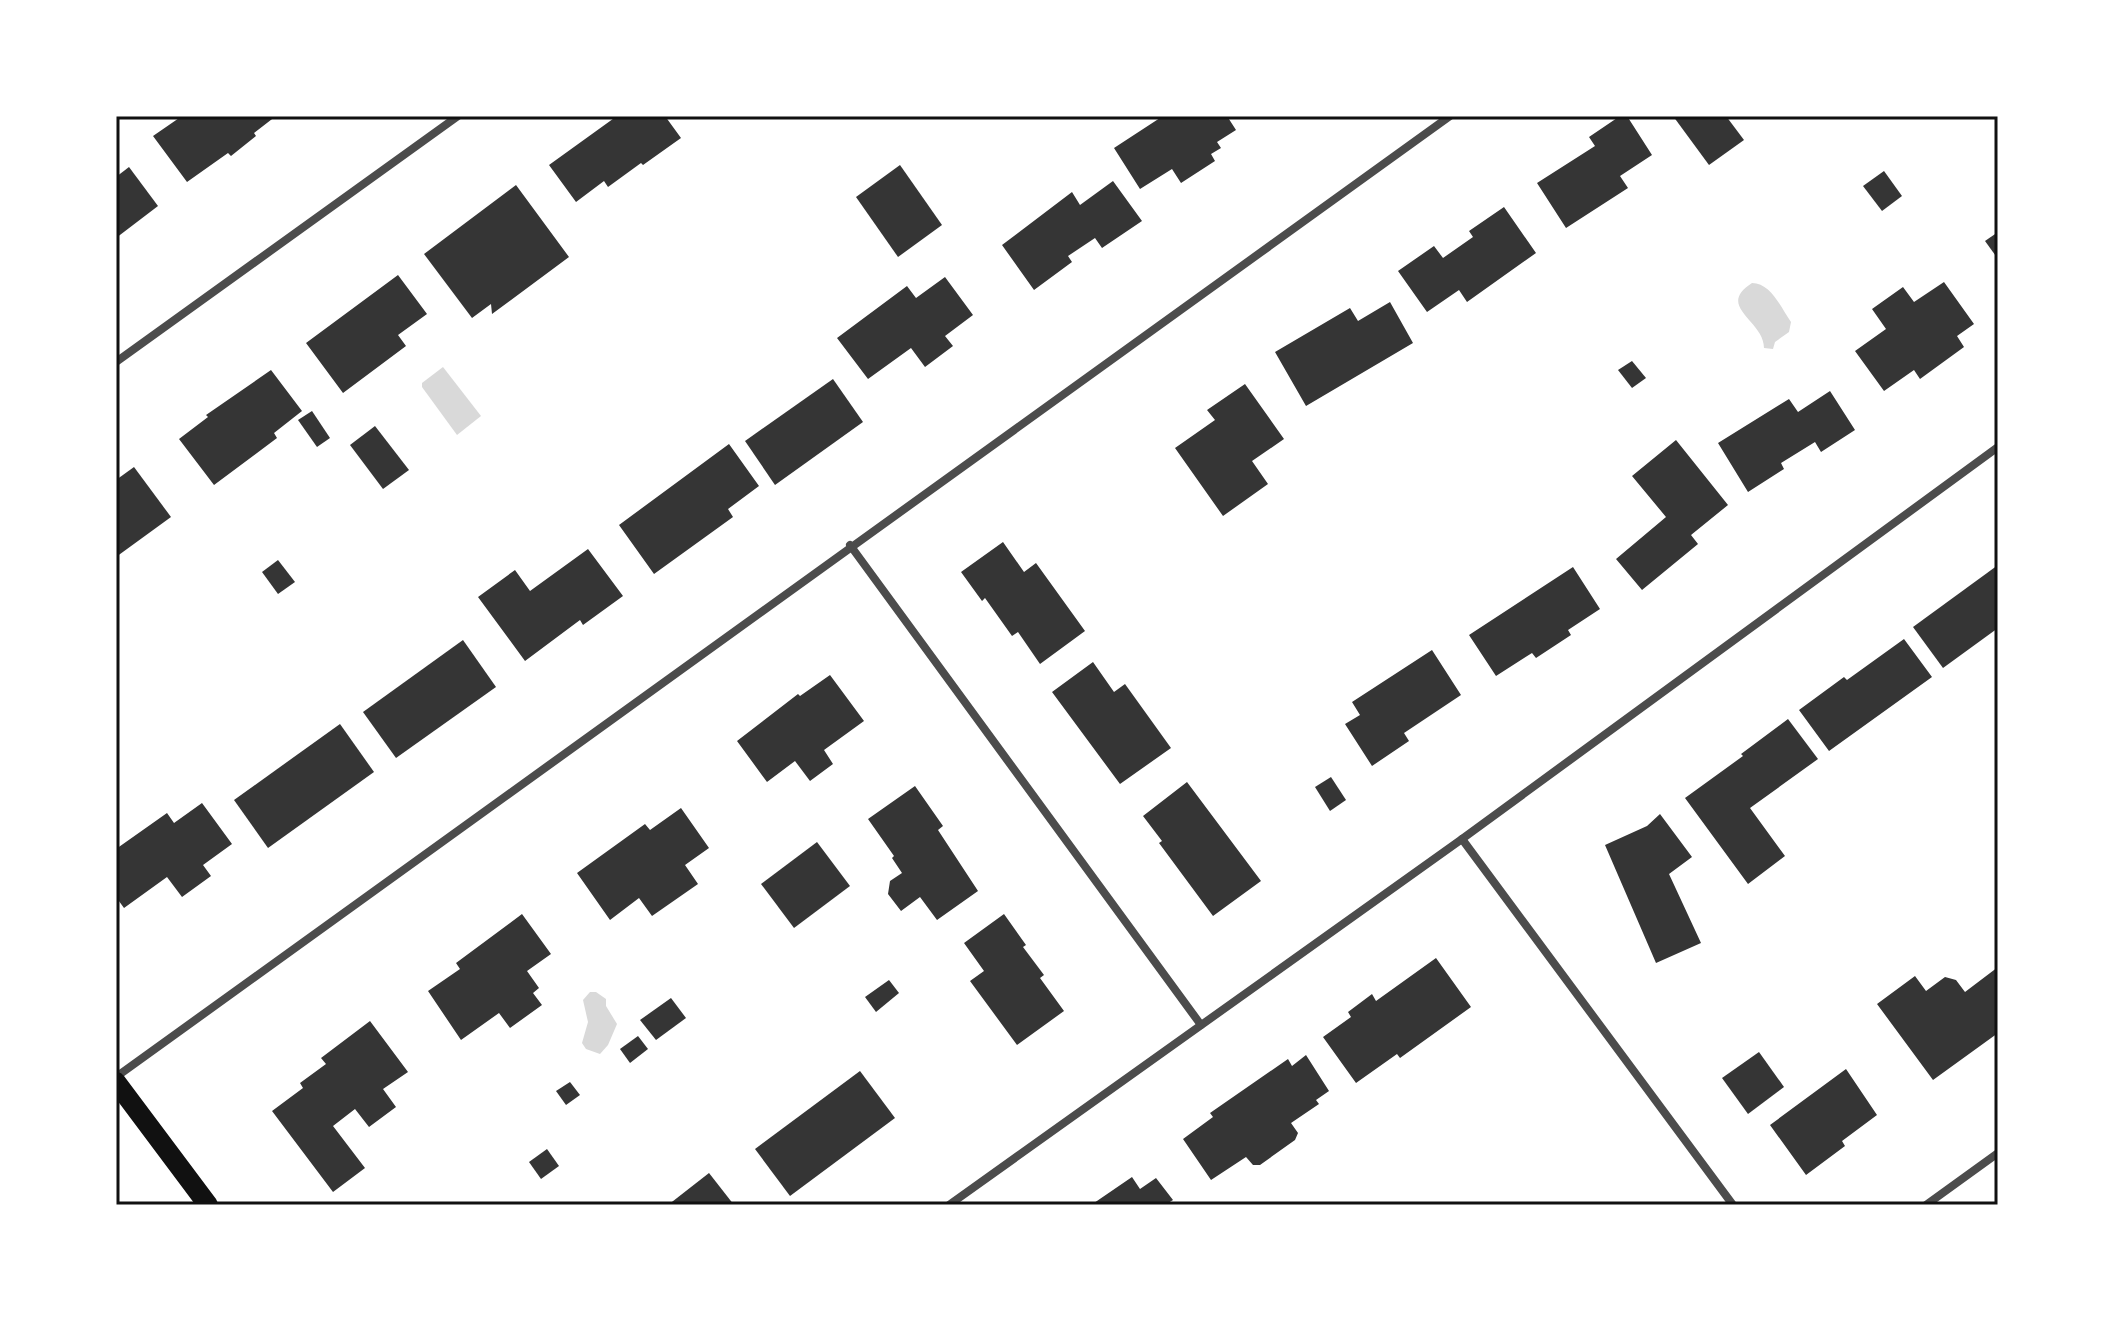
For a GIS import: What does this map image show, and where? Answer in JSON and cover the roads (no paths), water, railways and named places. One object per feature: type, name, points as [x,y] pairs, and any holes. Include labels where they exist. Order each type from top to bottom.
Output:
[{"type":"main road","points":[[116,1079],[208,1205]]},
{"type":"street","points":[[116,362],[458,116]]},
{"type":"street","points":[[116,1079],[850,545],[1450,116]]},
{"type":"street","points":[[949,1205],[1462,839],[1998,447]]},
{"type":"street","points":[[850,545],[1201,1025]]},
{"type":"street","points":[[1462,839],[1733,1205]]},
{"type":"street","points":[[1926,1205],[1998,1153]]}]
